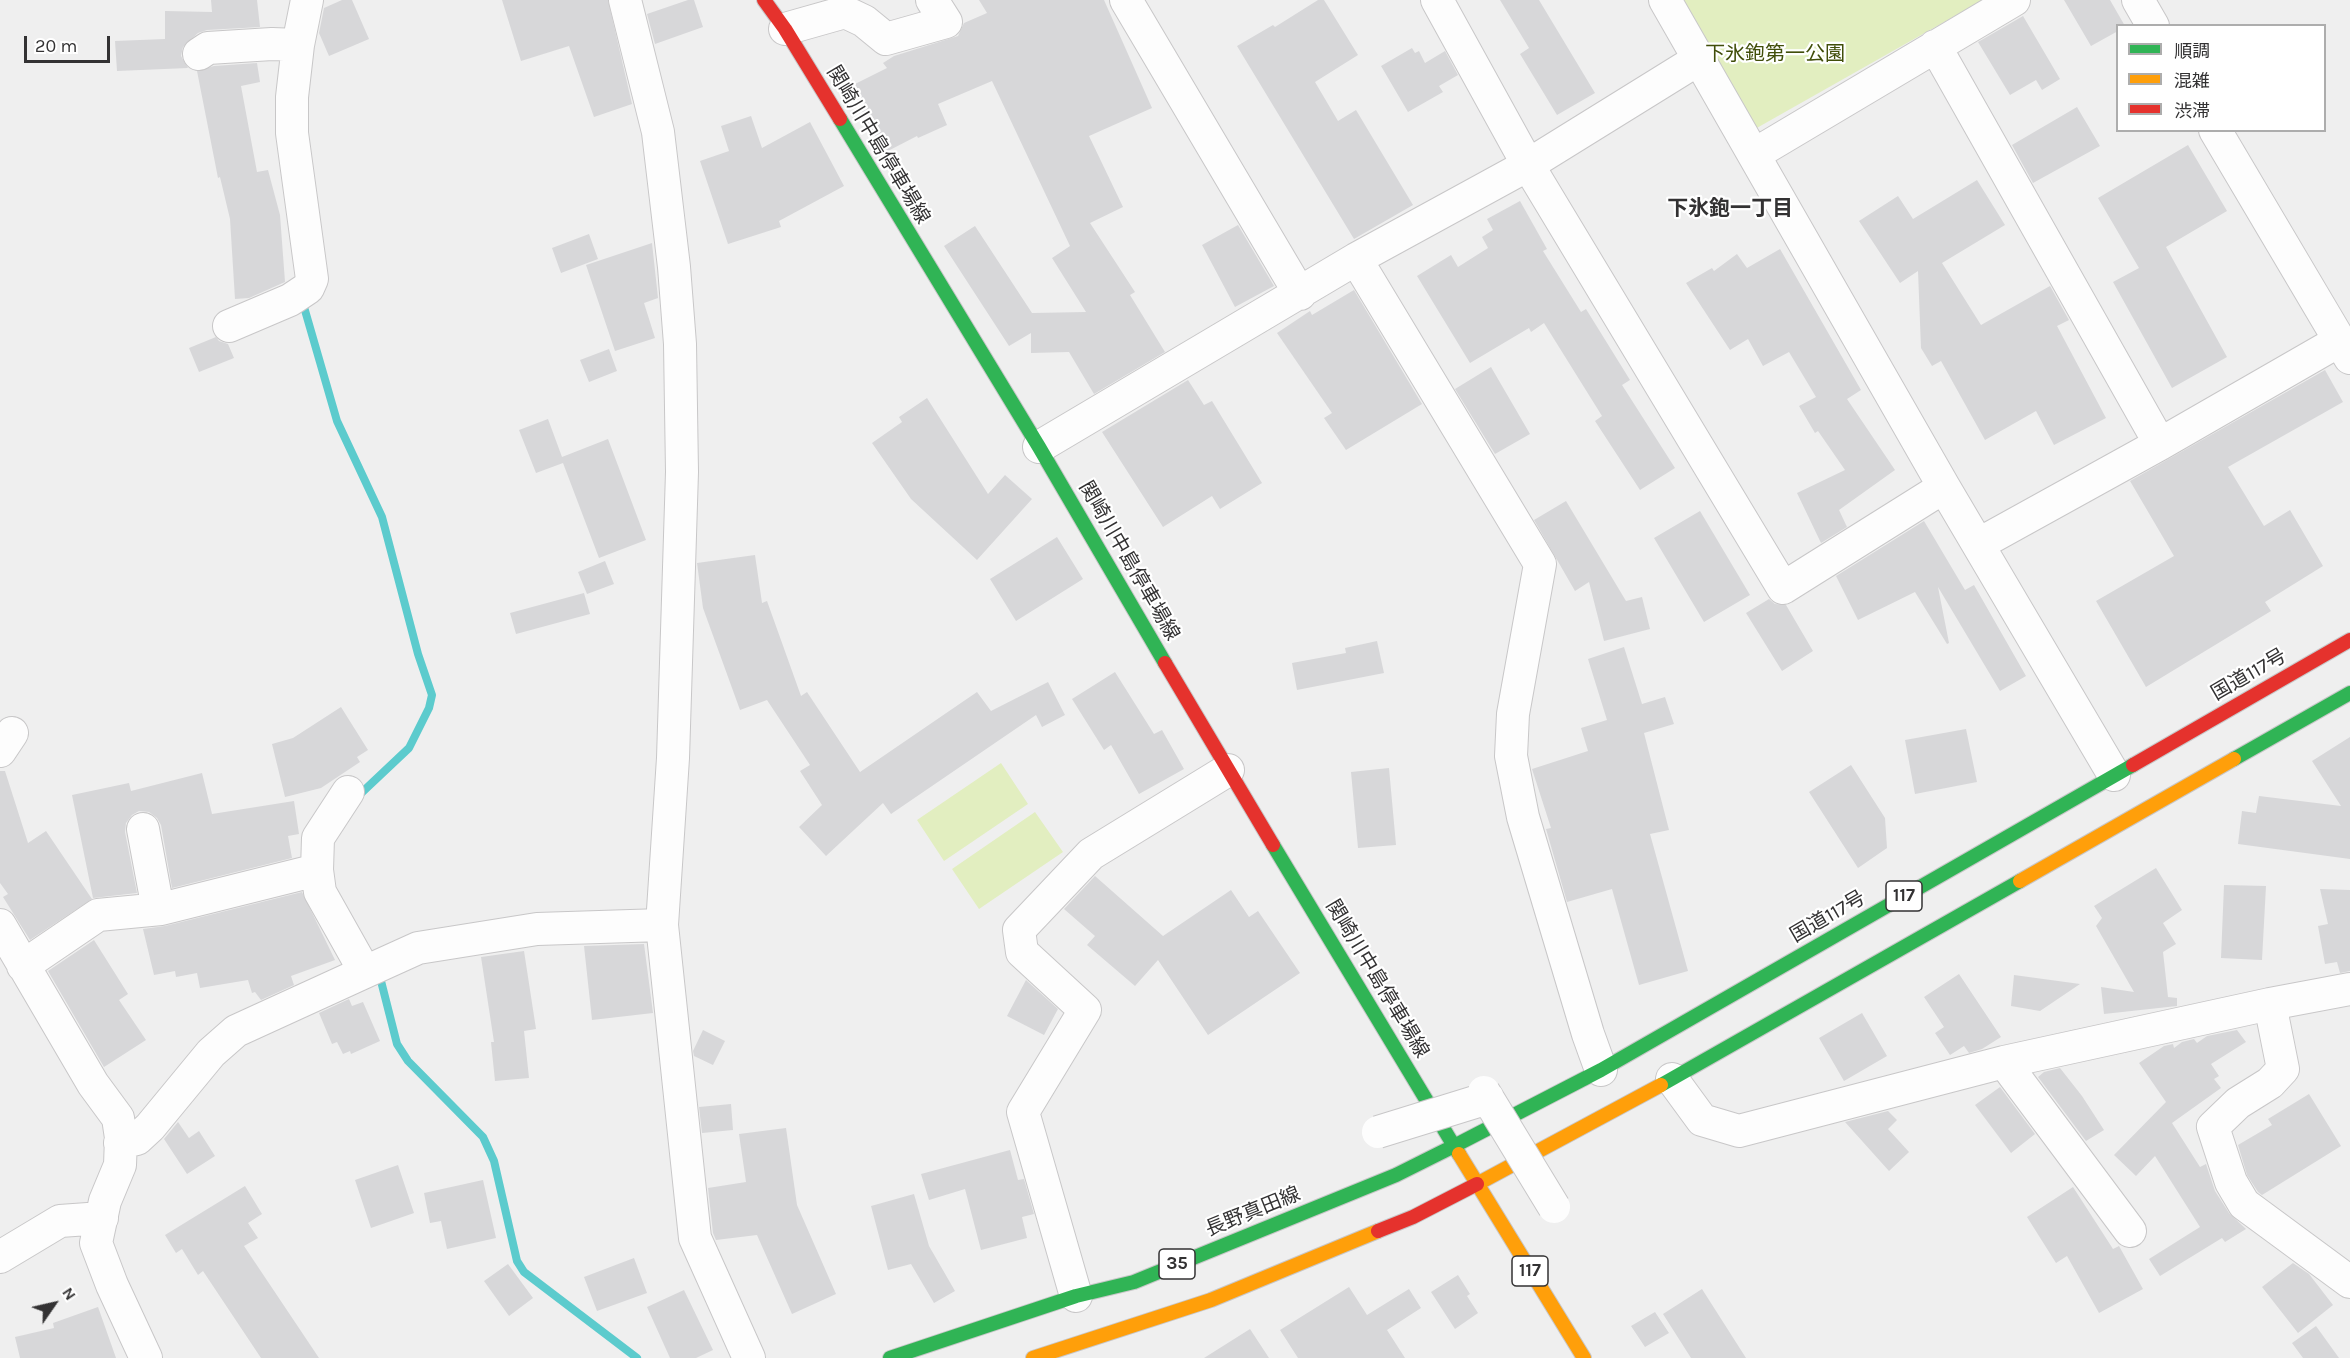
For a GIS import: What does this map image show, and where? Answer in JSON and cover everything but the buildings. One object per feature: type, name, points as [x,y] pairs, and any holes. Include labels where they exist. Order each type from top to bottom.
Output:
[{"type":"main road","name":"関崎川中島停車場線","points":[[764,0],[785,29],[1039,447],[1228,770],[1454,1146]]},
{"type":"main road","name":"国道117号","points":[[1454,1146],[1601,1070],[2350,640]]},
{"type":"main road","name":"117","points":[[1477,1185],[1672,1079],[2350,693]]},
{"type":"main road","name":"117","points":[[1454,1146],[1584,1358]]},
{"type":"main road","name":"長野真田線","points":[[890,1358],[1076,1296],[1134,1282],[1396,1175],[1454,1146]]},
{"type":"main road","name":"35","points":[[1032,1358],[1211,1300],[1413,1217],[1477,1185]]},
{"type":"street","points":[[229,326],[299,294],[312,279],[292,133],[292,97],[298,45],[307,0]]},
{"type":"street","points":[[625,0],[658,132],[674,267],[680,344],[682,472],[673,758],[662,925],[695,1238],[749,1358]]},
{"type":"street","points":[[785,29],[845,12],[864,21],[885,39],[946,22],[932,0]]},
{"type":"street","points":[[1126,0],[1300,294]]},
{"type":"street","points":[[1437,0],[1528,165],[1783,588],[1944,487]]},
{"type":"street","points":[[1665,0],[1944,487],[2114,775]]},
{"type":"street","points":[[1755,154],[2014,0]]},
{"type":"street","points":[[2138,0],[2152,24]]},
{"type":"street","points":[[199,54],[208,48],[272,44],[298,45]]},
{"type":"street","points":[[1935,46],[2160,444]]},
{"type":"street","points":[[1039,447],[1356,259],[1528,165],[1699,59]]},
{"type":"street","points":[[1979,544],[2160,444],[2345,350],[2216,132]]},
{"type":"street","points":[[1356,259],[1540,564],[1514,714],[1511,756],[1523,817],[1588,1034],[1601,1070]]},
{"type":"street","points":[[1076,1296],[1023,1112],[1085,1010],[1022,952],[1019,930],[1091,854],[1228,770]]},
{"type":"street","points":[[348,792],[318,838],[317,870],[320,892],[364,972]]},
{"type":"street","points":[[143,829],[158,909]]},
{"type":"street","points":[[23,966],[98,915],[158,909],[317,870]]},
{"type":"street","points":[[120,1143],[137,1139],[150,1127],[211,1053],[236,1031],[418,948],[537,929],[662,925]]},
{"type":"street","points":[[0,926],[93,1084],[118,1118],[120,1166],[105,1201],[96,1243],[112,1285],[146,1358]]},
{"type":"street","points":[[1672,1079],[1702,1120],[1738,1131],[2004,1062],[2270,1004],[2350,989]]},
{"type":"street","points":[[2270,1004],[2283,1068],[2270,1083],[2238,1103],[2213,1127],[2231,1182],[2244,1204],[2350,1281]]},
{"type":"street","points":[[2004,1062],[2130,1231]]},
{"type":"street","points":[[1378,1132],[1486,1095],[1554,1206]]},
{"type":"street","points":[[0,1257],[60,1221],[102,1218]]},
{"type":"green space","name":"下氷鉋第一公園","points":[[1683,0],[1983,0],[1755,129]]},
{"type":"green space","points":[[1001,763],[1028,804],[944,861],[917,820]]},
{"type":"green space","points":[[1035,812],[1063,852],[979,909],[952,869]]},
{"type":"waterway","points":[[302,300],[337,421],[382,517],[418,654],[432,695],[429,708],[409,748],[356,798]]},
{"type":"waterway","points":[[381,981],[397,1044],[408,1061],[483,1137],[494,1161],[517,1261],[524,1272],[637,1358]]},
{"type":"traffic: fast","points":[[840,119],[1039,447],[1165,663]]},
{"type":"traffic: fast","points":[[2234,759],[2350,693]]},
{"type":"traffic: fast","points":[[1459,1154],[1454,1146],[1601,1070],[2133,765]]},
{"type":"traffic: fast","points":[[1273,845],[1454,1146]]},
{"type":"traffic: fast","points":[[1661,1085],[2020,881]]},
{"type":"traffic: fast","points":[[890,1358],[1076,1296],[1134,1282],[1396,1175],[1454,1146]]},
{"type":"traffic: slow","points":[[2020,881],[2234,759]]},
{"type":"traffic: slow","points":[[1477,1184],[1661,1085]]},
{"type":"traffic: slow","points":[[1459,1154],[1584,1358]]},
{"type":"traffic: slow","points":[[1033,1358],[1211,1300],[1378,1231]]},
{"type":"traffic: jam","points":[[764,0],[785,29],[840,119]]},
{"type":"traffic: jam","points":[[2133,765],[2350,640]]},
{"type":"traffic: jam","points":[[1165,663],[1273,845]]},
{"type":"traffic: jam","points":[[1378,1231],[1413,1217],[1477,1184]]},
{"type":"district","name":"下氷鉋一丁目","points":[[1730,209]]}]
